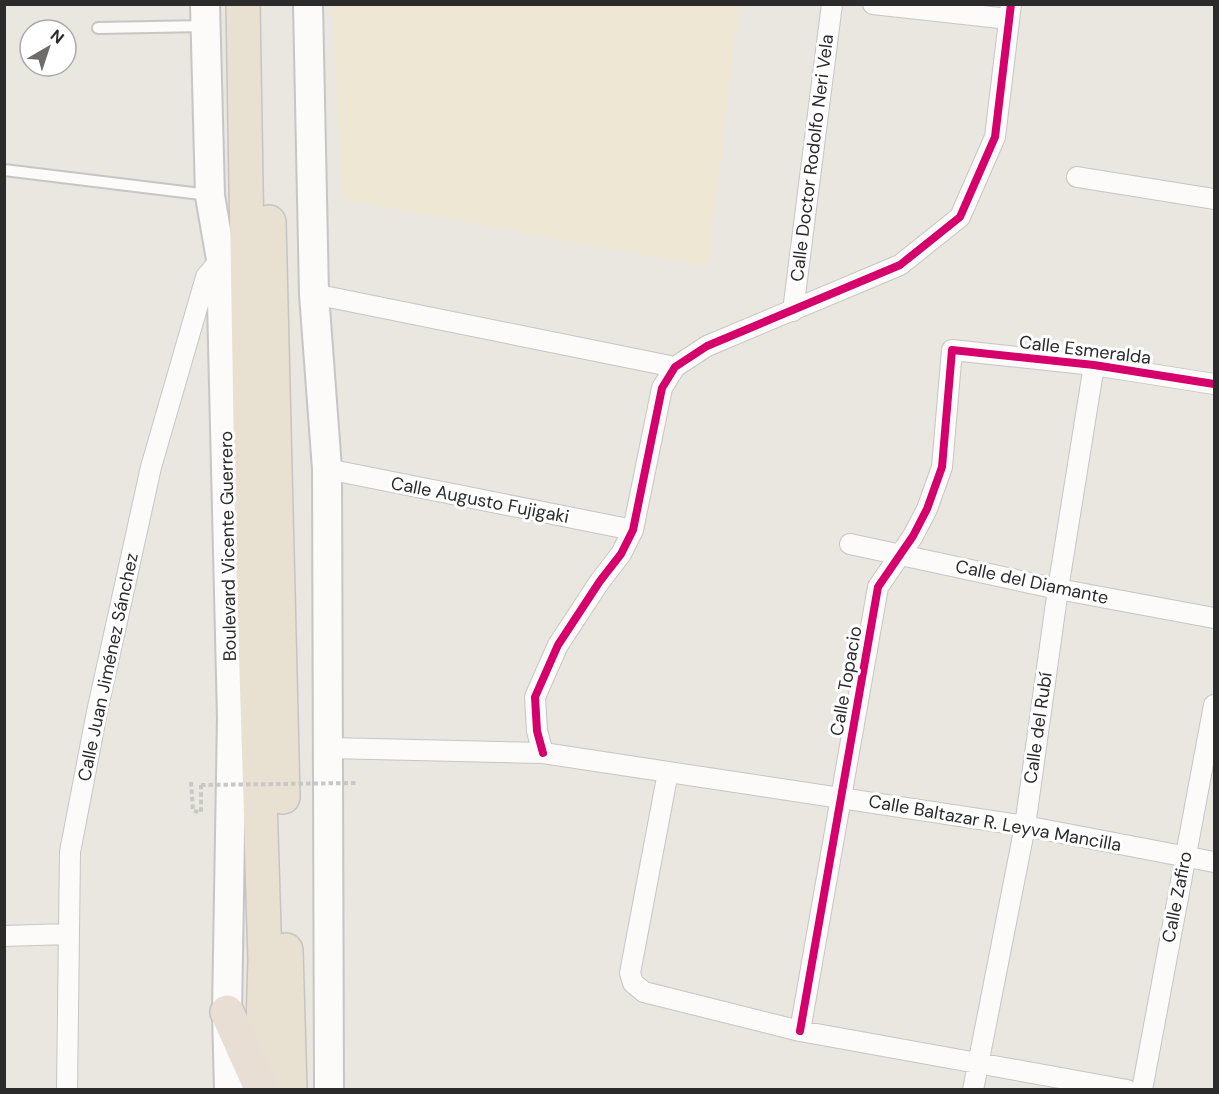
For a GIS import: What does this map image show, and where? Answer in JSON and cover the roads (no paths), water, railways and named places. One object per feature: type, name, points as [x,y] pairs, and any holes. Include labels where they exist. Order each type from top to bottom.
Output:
[{"type":"highway","name":"Boulevard Vicente Guerrero","points":[[243,4],[251,531],[271,1089]]},
{"type":"highway","points":[[265,4],[271,1089]]},
{"type":"highway","points":[[227,1012],[271,1089]]},
{"type":"main road","points":[[308,4],[314,294],[327,469],[330,1089]]},
{"type":"main road","name":"Boulevard Vicente Guerrero","points":[[206,15],[210,196],[221,259],[232,718],[227,1012],[229,1089]]},
{"type":"street","name":"Calle Doctor Rodolfo Neri Vela","points":[[793,311],[832,4]]},
{"type":"street","points":[[543,753],[537,731],[535,697],[558,645],[621,554],[633,530],[662,388],[675,367],[707,346],[900,265],[960,217],[995,137],[1010,12],[873,4]]},
{"type":"street","points":[[1077,177],[1215,199]]},
{"type":"street","name":"Calle Juan Jiménez Sánchez","points":[[67,1089],[70,852],[97,712],[151,467],[206,277],[221,259]]},
{"type":"street","points":[[314,294],[675,367]]},
{"type":"street","name":"Calle Esmeralda","points":[[952,350],[1094,364],[1215,384]]},
{"type":"street","name":"Calle Topacio","points":[[800,1031],[878,587],[901,554],[927,509],[942,467],[952,350]]},
{"type":"street","name":"Calle del Rubí","points":[[973,1089],[1025,826],[1058,589],[1094,364]]},
{"type":"street","name":"Calle Augusto Fujigaki","points":[[327,469],[633,530]]},
{"type":"street","name":"Calle del Diamante","points":[[850,544],[1058,589],[1215,618]]},
{"type":"street","name":"Calle Zafiro","points":[[1142,1089],[1215,705]]},
{"type":"street","name":"Calle Baltazar R. Leyva Mancilla","points":[[330,748],[543,753],[1025,826],[1215,862]]},
{"type":"street","points":[[668,772],[630,973],[633,983],[644,992],[800,1031],[1127,1089]]},
{"type":"street","points":[[4,936],[68,934]]},
{"type":"lane","points":[[98,28],[206,15]]},
{"type":"lane","points":[[4,170],[210,196]]}]
